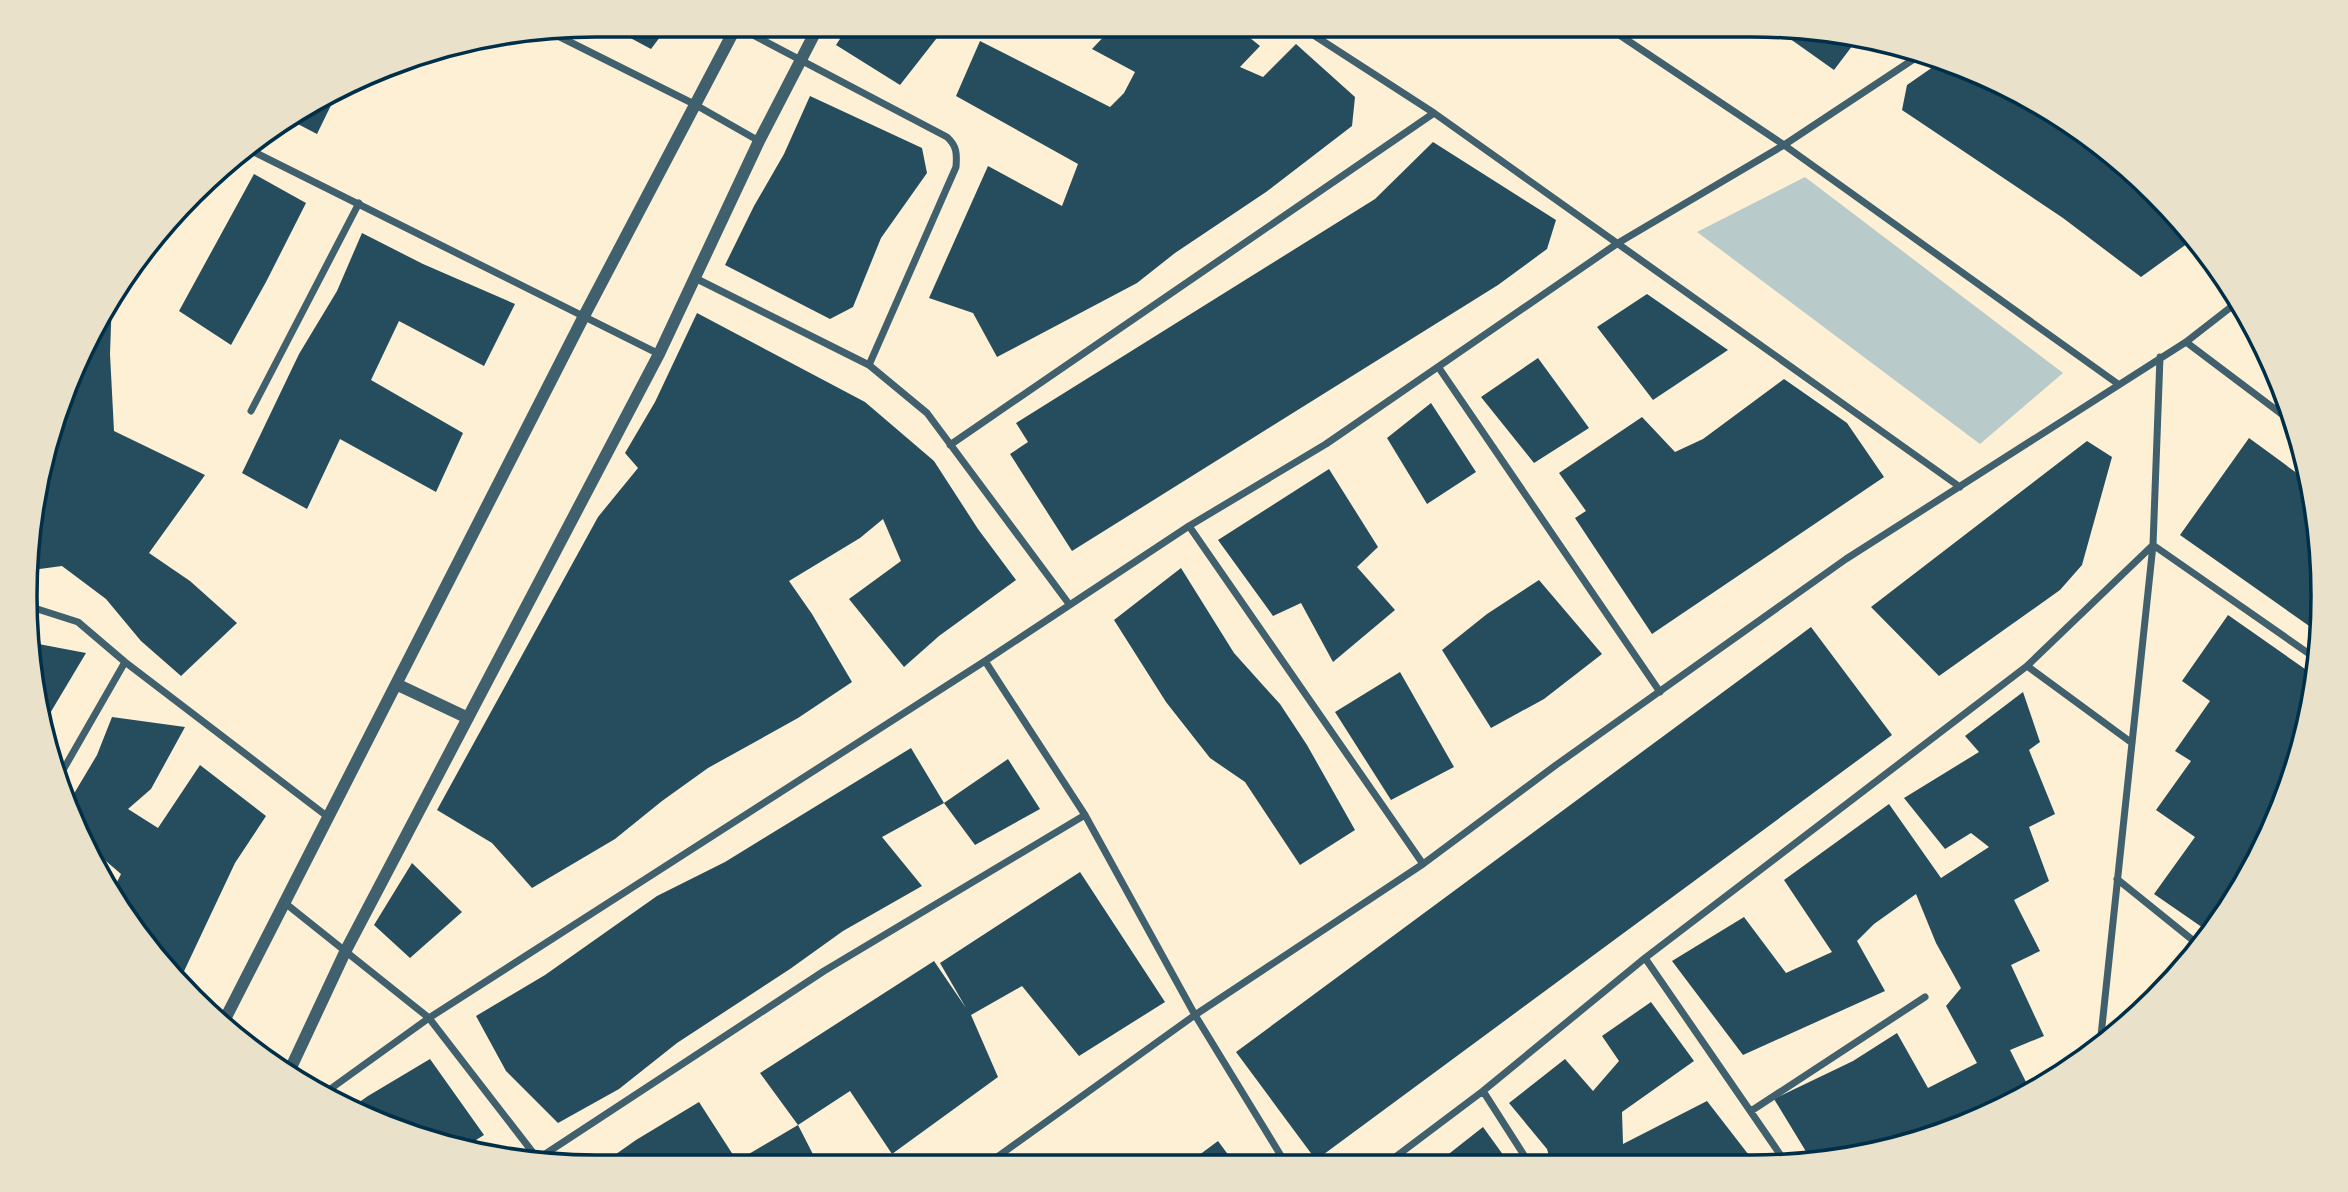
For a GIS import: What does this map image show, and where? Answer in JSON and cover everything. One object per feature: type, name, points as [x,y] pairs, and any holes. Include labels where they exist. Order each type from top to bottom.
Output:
[{"type":"street","points":[[227,1016],[584,316],[730,37]]},
{"type":"street","points":[[759,37],[947,137],[954,144],[957,154],[956,167],[869,365]]},
{"type":"street","points":[[292,1065],[346,950],[659,354],[759,141],[813,37]]},
{"type":"street","points":[[1316,37],[1434,113],[1960,487]]},
{"type":"street","points":[[1622,37],[1784,145],[2118,384]]},
{"type":"street","points":[[562,38],[694,104],[759,141]]},
{"type":"street","points":[[331,1088],[429,1018],[985,661],[1189,526],[1326,444],[1618,243],[1784,145],[1912,60]]},
{"type":"street","points":[[950,445],[1434,113]]},
{"type":"street","points":[[255,152],[659,354]]},
{"type":"street","points":[[251,411],[359,202]]},
{"type":"street","points":[[695,278],[869,365],[927,413],[1069,604]]},
{"type":"street","points":[[1000,1155],[1195,1014],[1423,864],[1556,765],[1846,559],[2186,342],[2231,307]]},
{"type":"street","points":[[2186,342],[2281,414]]},
{"type":"street","points":[[2101,1032],[2154,545],[2160,357]]},
{"type":"street","points":[[1439,368],[1660,692]]},
{"type":"street","points":[[1189,526],[1423,864]]},
{"type":"street","points":[[2154,545],[2308,653]]},
{"type":"street","points":[[1399,1155],[1483,1091],[1645,958],[2027,666],[2154,545]]},
{"type":"street","points":[[37,610],[78,622],[125,662],[328,817]]},
{"type":"street","points":[[985,661],[1086,815],[1195,1014],[1281,1155]]},
{"type":"street","points":[[64,769],[125,662]]},
{"type":"street","points":[[2027,666],[2132,743]]},
{"type":"street","points":[[396,684],[468,718]]},
{"type":"street","points":[[549,1153],[824,971],[1086,815]]},
{"type":"street","points":[[2118,879],[2193,940]]},
{"type":"street","points":[[285,903],[429,1018],[529,1151]]},
{"type":"street","points":[[1645,958],[1780,1154]]},
{"type":"street","points":[[1751,1111],[1925,998]]},
{"type":"street","points":[[1483,1091],[1524,1155]]},
{"type":"shaded area","points":[[1805,177],[2063,373],[1980,444],[1697,232]]},
{"type":"building","points":[[628,37],[660,37],[651,49]]},
{"type":"building","points":[[841,37],[938,37],[900,85],[836,45]]},
{"type":"building","points":[[1103,37],[1249,37],[1260,46],[1240,67],[1263,77],[1296,44],[1355,97],[1352,126],[1266,192],[1175,253],[1137,283],[997,357],[973,313],[929,298],[988,166],[1062,206],[1078,164],[956,96],[980,41],[1110,107],[1124,93],[1135,72],[1092,49]]},
{"type":"building","points":[[1789,38],[1852,46],[1834,70]]},
{"type":"building","points":[[1934,67],[1999,94],[2032,112],[2063,131],[2121,176],[2186,244],[2141,277],[2063,218],[1902,110],[1907,85]]},
{"type":"building","points":[[810,96],[922,148],[927,173],[881,238],[853,307],[830,319],[725,265],[784,154]]},
{"type":"building","points":[[332,103],[317,134],[297,124]]},
{"type":"building","points":[[1433,142],[1556,220],[1547,249],[1498,285],[1072,551],[1010,454],[1028,442],[1016,423],[1375,199]]},
{"type":"building","points":[[254,174],[306,203],[231,345],[179,311]]},
{"type":"building","points":[[362,233],[423,264],[515,304],[484,366],[399,321],[371,380],[463,433],[436,492],[340,439],[307,509],[242,473],[299,354],[337,291]]},
{"type":"building","points":[[1647,294],[1728,350],[1653,400],[1597,327]]},
{"type":"building","points":[[697,313],[865,402],[934,461],[978,529],[1016,580],[939,636],[904,667],[849,599],[901,561],[883,519],[860,538],[789,581],[852,682],[798,718],[708,768],[615,839],[532,888],[492,843],[437,810],[598,517],[638,468],[625,453],[655,402]]},
{"type":"building","points":[[111,317],[110,354],[114,431],[205,475],[149,553],[190,581],[237,623],[181,676],[141,641],[106,599],[62,566],[38,569],[47,487],[66,416],[94,349]]},
{"type":"building","points":[[1538,358],[1589,428],[1534,463],[1481,397]]},
{"type":"building","points":[[1784,379],[1847,423],[1884,477],[1652,634],[1575,518],[1586,511],[1559,473],[1642,417],[1675,452],[1703,439]]},
{"type":"building","points":[[1431,403],[1476,472],[1427,504],[1387,438]]},
{"type":"building","points":[[2249,438],[2298,474],[2310,559],[2310,627],[2180,535]]},
{"type":"building","points":[[2087,441],[2112,457],[2082,565],[2060,590],[1939,676],[1871,607]]},
{"type":"building","points":[[1329,469],[1378,547],[1357,567],[1395,610],[1333,662],[1301,603],[1273,616],[1218,540]]},
{"type":"building","points":[[1181,568],[1234,653],[1280,704],[1307,745],[1355,830],[1300,865],[1245,782],[1210,758],[1166,702],[1114,620]]},
{"type":"building","points":[[1539,580],[1602,654],[1544,699],[1491,728],[1442,650],[1487,614]]},
{"type":"building","points":[[2228,615],[2306,670],[2292,741],[2269,810],[2236,876],[2202,927],[2154,894],[2195,837],[2156,810],[2191,761],[2175,751],[2210,701],[2182,681]]},
{"type":"building","points":[[1811,627],[1892,735],[1323,1155],[1312,1155],[1236,1052]]},
{"type":"building","points":[[39,644],[86,653],[49,714]]},
{"type":"building","points":[[1400,672],[1454,767],[1391,800],[1335,712]]},
{"type":"building","points":[[2023,692],[2040,742],[2029,750],[2055,814],[2029,827],[2049,881],[2014,900],[2040,951],[2011,965],[2044,1036],[2010,1050],[2026,1083],[1999,1098],[1932,1126],[1861,1145],[1806,1152],[1774,1099],[1853,1061],[1897,1033],[1928,1088],[1977,1063],[1946,1006],[1961,988],[1936,943],[1916,894],[1874,924],[1857,941],[1885,991],[1743,1055],[1672,961],[1744,917],[1786,973],[1832,952],[1784,880],[1889,804],[1941,878],[1989,847],[1971,833],[1945,849],[1904,798],[1979,752],[1965,736]]},
{"type":"building","points":[[112,717],[185,727],[151,789],[128,809],[158,828],[200,765],[266,816],[235,863],[183,973],[131,907],[116,883],[121,874],[102,858],[79,810],[73,795],[97,755]]},
{"type":"building","points":[[911,748],[944,803],[882,837],[922,886],[843,931],[677,1043],[619,1089],[558,1123],[506,1071],[476,1016],[545,975],[657,896],[725,862]]},
{"type":"building","points":[[1008,759],[1040,809],[975,845],[944,803]]},
{"type":"building","points":[[412,863],[462,912],[410,958],[374,925]]},
{"type":"building","points":[[1080,872],[1165,1002],[1079,1056],[1022,986],[971,1015],[998,1077],[892,1154],[850,1091],[798,1125],[760,1073],[934,961],[966,1008],[940,963]]},
{"type":"building","points":[[1651,1002],[1694,1061],[1622,1112],[1623,1144],[1707,1101],[1749,1155],[1549,1155],[1547,1149],[1509,1103],[1565,1059],[1593,1091],[1619,1061],[1602,1036]]},
{"type":"building","points":[[430,1059],[484,1135],[473,1142],[416,1126],[359,1102]]},
{"type":"building","points":[[699,1102],[733,1155],[615,1155]]},
{"type":"building","points":[[798,1125],[813,1155],[747,1155]]},
{"type":"building","points":[[1483,1127],[1503,1155],[1447,1155]]},
{"type":"building","points":[[1218,1141],[1228,1155],[1199,1155]]}]
